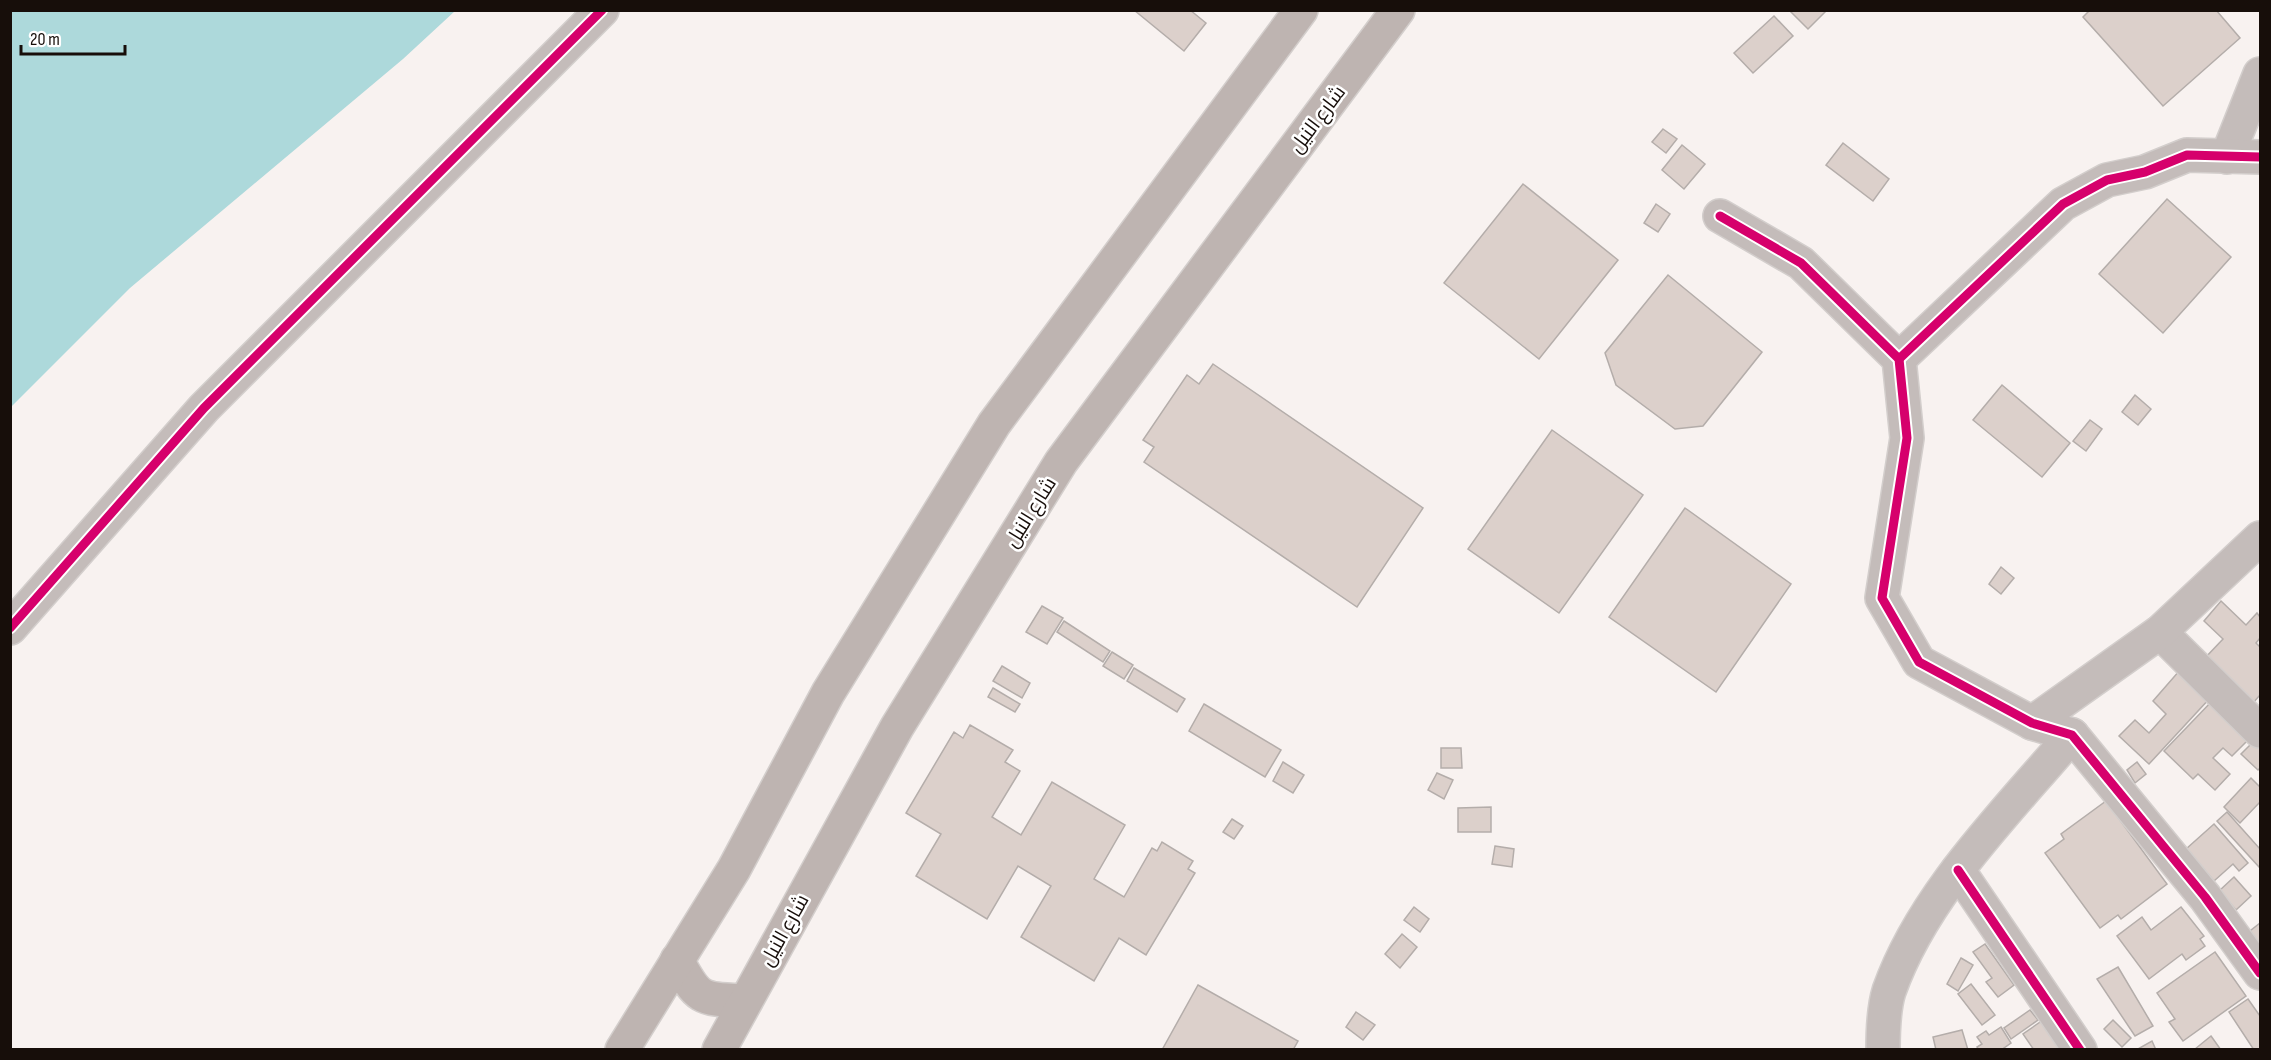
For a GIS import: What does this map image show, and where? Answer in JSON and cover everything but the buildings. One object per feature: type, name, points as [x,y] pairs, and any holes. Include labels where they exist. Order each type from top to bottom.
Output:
[{"type":"main road","points":[[622,1050],[734,869],[828,693],[994,424],[1301,10]]},
{"type":"main road","name":"شارع النيل","points":[[719,1050],[897,727],[1061,462],[1398,10]]},
{"type":"main road","points":[[677,960],[691,987],[706,999],[744,1001]]},
{"type":"street","points":[[10,628],[204,408],[602,10]]},
{"type":"street","points":[[2227,157],[2260,74]]},
{"type":"street","points":[[1899,359],[2063,204],[2107,180],[2145,172],[2187,155],[2260,157]]},
{"type":"street","points":[[1720,216],[1801,263],[1899,359],[1907,438],[1882,598],[1919,662],[2032,723],[2072,735],[2205,897],[2260,973]]},
{"type":"street","points":[[2032,723],[2160,632],[2260,538]]},
{"type":"street","points":[[2160,632],[2260,732]]},
{"type":"street","points":[[1882,1050],[1889,992],[1919,925],[1958,870],[2072,735]]},
{"type":"street","points":[[1958,870],[2080,1050]]},
{"type":"water","points":[[11,10],[455,11],[403,59],[130,288],[11,407]]},
{"type":"cycle path","points":[[10,628],[204,408],[602,10]]},
{"type":"cycle path","points":[[1899,359],[2063,204],[2107,180],[2145,172],[2187,155],[2260,157]]},
{"type":"cycle path","points":[[1720,216],[1801,263],[1899,359],[1907,438],[1882,598],[1919,662],[2032,723],[2072,735],[2205,897],[2260,973]]},
{"type":"cycle path","points":[[1958,870],[2080,1050]]}]
